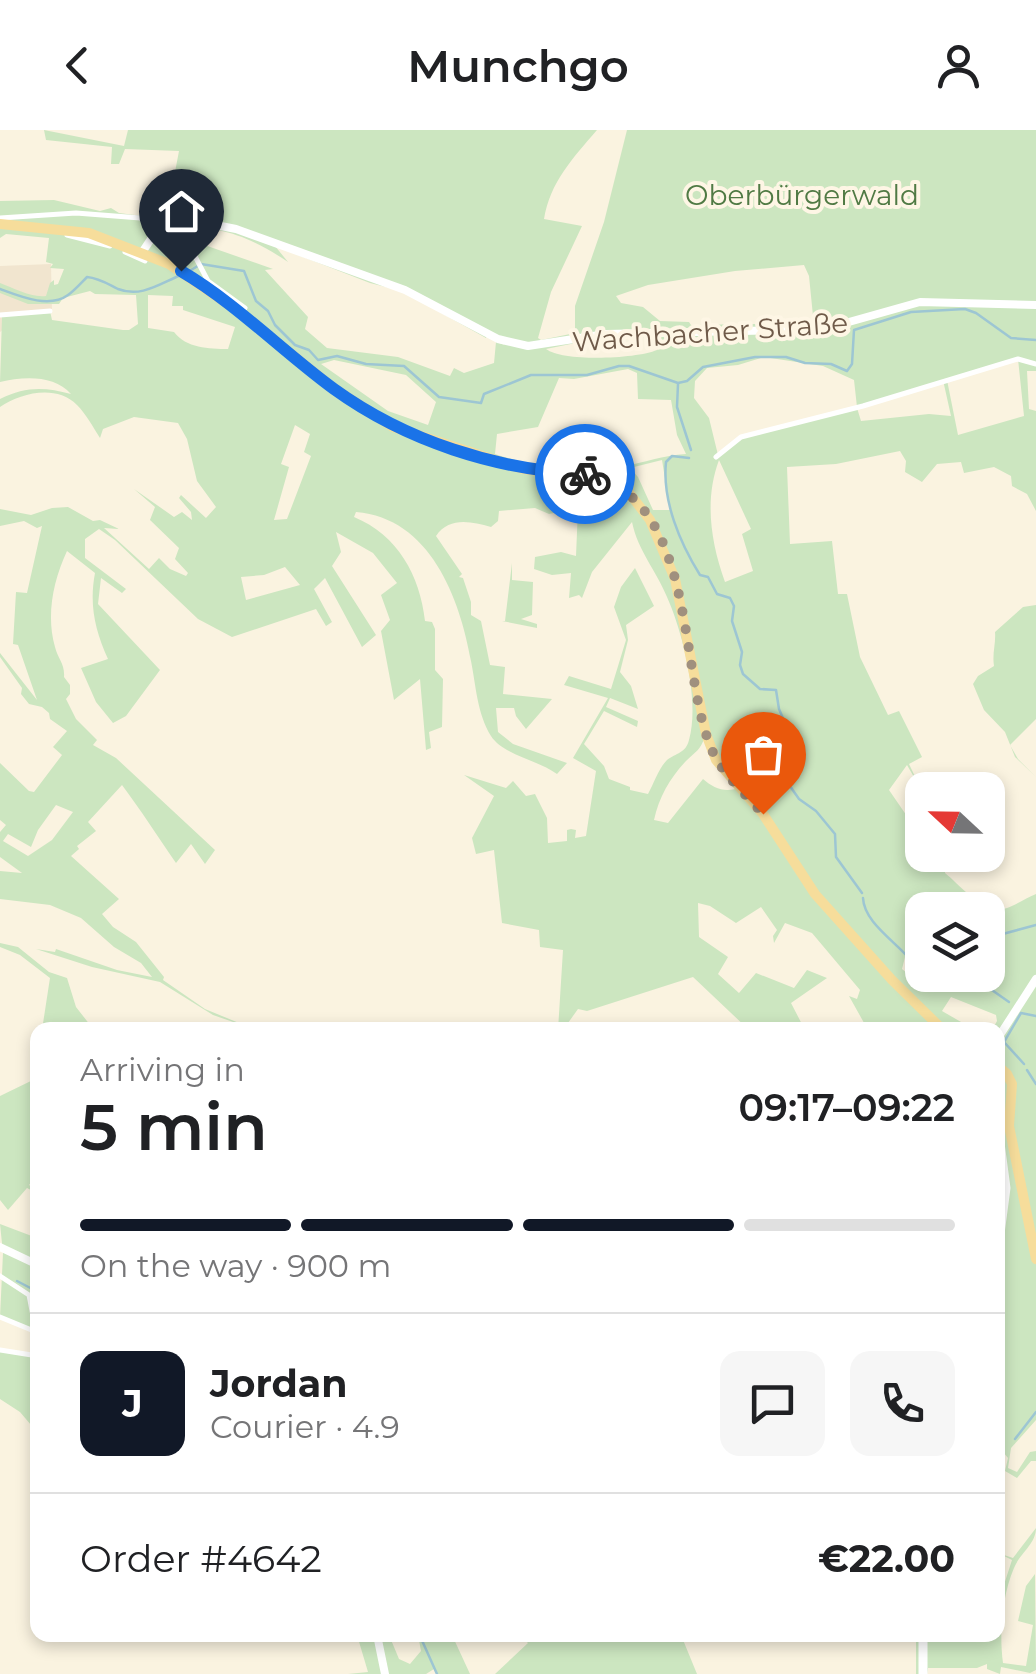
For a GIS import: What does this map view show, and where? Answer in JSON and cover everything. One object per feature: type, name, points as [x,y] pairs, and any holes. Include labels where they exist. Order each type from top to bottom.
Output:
[{"type":"main road","points":[[0,220],[67,228],[185,273],[242,313],[332,388],[393,426],[523,468],[605,479],[636,500],[650,520],[675,579],[706,734],[716,760],[763,814],[800,874],[828,910],[935,1022]]},
{"type":"main road","points":[[1005,1072],[1012,1084],[1009,1126],[1036,1259]]},
{"type":"main road","points":[[922,1642],[923,1674]]},
{"type":"street","points":[[0,220],[76,213],[166,220],[195,255],[208,281],[245,308],[242,313]]},
{"type":"street","name":"Wachbacher Straße","points":[[172,225],[218,224],[282,243],[405,290],[498,340],[522,345],[550,345],[606,334],[824,329],[920,302],[1036,306]]},
{"type":"street","points":[[0,232],[68,235],[144,256],[151,239],[172,225]]},
{"type":"street","points":[[0,314],[50,311]]},
{"type":"street","points":[[716,456],[741,436],[768,428],[863,406],[1018,359],[1036,364]]},
{"type":"street","points":[[1005,1027],[1036,979]]},
{"type":"street","points":[[0,1247],[30,1262]]},
{"type":"street","points":[[0,1276],[29,1295],[30,1302]]},
{"type":"street","points":[[0,1318],[30,1330]]},
{"type":"street","points":[[0,1350],[30,1355]]},
{"type":"street","points":[[378,1642],[385,1674]]},
{"type":"shaded area","points":[[51,264],[52,312],[23,314],[0,332],[0,266]]},
{"type":"green space","name":"Oberbürgerwald","points":[[44,130],[124,146],[128,130],[597,130],[564,171],[547,206],[544,219],[582,226],[551,292],[538,338],[541,340],[575,333],[575,306],[604,222],[627,130],[1036,130],[1036,371],[1027,371],[1029,409],[1036,411],[1036,511],[1027,494],[1012,486],[1011,476],[994,467],[964,473],[961,462],[937,464],[922,482],[905,472],[906,461],[900,451],[836,464],[787,467],[790,544],[832,541],[838,594],[847,594],[860,657],[888,715],[899,711],[922,757],[909,764],[913,772],[907,765],[889,790],[905,813],[905,872],[945,872],[966,892],[905,892],[905,992],[1005,992],[1005,908],[1036,894],[1036,1420],[1011,1448],[1008,1468],[1017,1472],[1030,1452],[1036,1451],[1036,1461],[1031,1461],[1017,1478],[1005,1471],[1005,1022],[996,1022],[996,1015],[951,997],[942,1011],[961,1022],[864,1022],[849,996],[857,999],[860,990],[812,933],[785,923],[774,943],[777,930],[761,907],[736,923],[698,903],[699,937],[728,957],[718,974],[739,993],[756,973],[794,988],[807,970],[827,978],[791,1003],[801,1022],[741,1022],[693,977],[587,1011],[578,1009],[569,1022],[558,1022],[563,950],[540,947],[539,930],[502,923],[494,850],[476,854],[472,838],[494,796],[464,775],[506,788],[513,781],[526,796],[535,794],[547,818],[548,843],[567,841],[567,830],[571,829],[576,830],[575,838],[586,836],[596,771],[573,758],[608,698],[564,685],[569,676],[611,689],[626,640],[614,607],[621,587],[635,568],[654,606],[626,625],[628,640],[620,672],[631,686],[638,709],[610,698],[606,707],[638,721],[637,727],[604,711],[584,744],[604,766],[609,779],[648,794],[664,763],[688,744],[692,706],[684,648],[667,597],[638,542],[632,522],[592,572],[582,598],[569,598],[571,573],[552,575],[534,569],[535,557],[561,552],[576,556],[578,508],[549,514],[535,508],[499,511],[498,521],[491,527],[454,523],[436,536],[462,574],[459,577],[463,578],[471,602],[471,615],[481,621],[490,665],[505,667],[503,694],[552,699],[526,729],[514,708],[496,708],[498,732],[513,744],[567,763],[557,774],[504,748],[491,736],[480,709],[466,637],[449,588],[422,545],[404,529],[382,518],[356,512],[354,517],[383,535],[404,559],[418,588],[425,621],[432,622],[435,629],[435,670],[443,679],[442,727],[429,732],[431,748],[426,750],[420,679],[394,700],[381,631],[390,620],[381,595],[397,583],[373,553],[336,532],[341,552],[332,566],[376,635],[362,647],[325,578],[314,589],[332,622],[326,626],[316,609],[232,637],[198,619],[99,529],[85,539],[85,558],[126,589],[122,593],[101,578],[98,604],[160,670],[126,716],[113,723],[96,702],[81,668],[108,659],[94,617],[95,573],[67,551],[51,611],[55,647],[70,685],[66,699],[76,719],[97,740],[93,745],[116,758],[215,850],[205,864],[191,844],[176,863],[122,785],[88,822],[96,831],[71,856],[119,899],[102,914],[113,927],[136,942],[163,980],[205,1009],[237,1022],[213,1015],[160,982],[36,949],[56,949],[117,970],[152,977],[141,963],[114,947],[81,918],[50,905],[0,899],[0,871],[22,873],[0,857],[0,832],[6,825],[0,820],[0,763],[34,792],[62,755],[53,747],[67,731],[50,719],[42,707],[29,704],[0,657],[0,653],[37,700],[18,645],[13,644],[16,592],[27,593],[42,526],[37,528],[24,521],[0,526],[0,509],[31,515],[68,507],[119,529],[104,528],[149,569],[159,558],[170,569],[186,576],[188,573],[175,559],[179,548],[150,520],[155,507],[134,489],[174,517],[182,512],[192,520],[191,512],[179,498],[181,495],[206,518],[216,507],[197,481],[187,439],[178,423],[134,417],[103,429],[100,438],[77,405],[59,394],[28,395],[0,407],[0,399],[27,390],[71,394],[57,383],[38,379],[0,382],[2,317],[50,311],[52,320],[123,330],[138,324],[136,295],[90,291],[63,298],[59,304],[28,304],[0,293],[0,283],[46,296],[50,283],[54,280],[54,285],[58,284],[64,269],[50,268],[53,264],[46,262],[49,238],[6,234],[0,238],[0,201],[54,200],[100,211],[111,208],[119,213],[166,219],[179,151],[125,149],[119,164],[111,164],[112,147],[46,140]],"holes":[[[174,226],[234,234],[288,262],[275,246],[370,283],[402,291],[505,345],[496,342],[494,363],[464,373],[454,368],[450,376],[398,357],[327,348],[305,329],[308,317],[265,270],[273,269],[196,242],[185,230],[182,235]],[[804,265],[809,276],[814,326],[660,321],[643,307],[621,303],[616,296],[648,285]],[[148,295],[173,296],[172,306],[183,306],[183,310],[235,327],[228,349],[198,346],[174,332],[148,328]],[[600,338],[656,339],[657,350],[600,358],[568,356],[546,349]],[[764,357],[823,366],[854,380],[857,407],[741,437],[718,455],[709,418],[694,398],[695,381],[707,368]],[[1018,359],[1024,416],[958,435],[947,380]],[[334,360],[406,375],[436,402],[428,425],[388,411],[321,364]],[[628,369],[637,373],[638,399],[671,400],[677,435],[686,454],[591,468],[542,465],[495,454],[497,434],[538,427],[559,378]],[[943,380],[951,416],[929,414],[861,421],[857,408]],[[295,425],[310,434],[304,452],[311,456],[287,519],[274,520],[289,467],[281,464]],[[662,460],[670,510],[653,510],[630,468]],[[719,460],[751,529],[742,534],[753,571],[725,582],[713,537],[714,475]],[[285,567],[300,585],[246,600],[241,577],[264,575]],[[705,736],[738,788],[719,789],[703,779],[668,823],[654,820],[670,781],[700,748]],[[56,805],[73,812],[52,840],[28,856],[3,841],[8,834],[31,847]]]},
{"type":"green space","points":[[512,563],[512,580],[533,582],[532,615],[521,619],[537,624],[537,628],[502,621]]},
{"type":"green space","points":[[1036,605],[1036,719],[1010,745],[1005,732],[984,710],[973,684],[994,666],[995,632],[1023,607]]},
{"type":"green space","points":[[0,943],[18,947],[49,972],[67,978],[76,1007],[88,1022],[43,1022],[50,978],[20,955],[0,947]]},
{"type":"green space","points":[[30,1081],[30,1190],[27,1188],[8,1210],[0,1200],[0,1096]]},
{"type":"green space","points":[[0,1224],[30,1235],[30,1329],[0,1317]]},
{"type":"green space","points":[[0,1350],[30,1355],[30,1424],[0,1399]]},
{"type":"green space","points":[[1036,1528],[1017,1563],[1005,1598],[1012,1560],[1005,1555],[1013,1558]]},
{"type":"green space","points":[[1035,1574],[1036,1670],[1030,1673],[1001,1667],[1000,1674],[987,1669],[987,1664],[977,1668],[928,1668],[927,1674],[916,1674],[916,1642],[1001,1642],[1003,1663],[1026,1666],[1033,1625],[1018,1621],[1026,1586]]},
{"type":"green space","points":[[359,1642],[392,1642],[399,1659],[410,1664],[421,1651],[419,1642],[455,1642],[470,1674],[437,1674],[434,1669],[426,1674],[348,1674],[368,1672]]},
{"type":"green space","points":[[684,1642],[697,1674],[495,1674],[528,1643]]},
{"type":"waterway","points":[[188,272],[201,264],[244,271],[256,301],[268,311],[275,325],[318,360],[337,356],[366,364],[404,366],[439,397],[481,403],[484,394],[531,375],[587,375],[619,366],[678,383],[687,381],[703,367],[755,357],[786,357],[805,363],[831,364],[847,371],[852,364],[854,330],[911,312],[965,309],[1011,338],[1036,340]]},
{"type":"waterway","points":[[0,289],[34,300],[52,301],[68,295],[87,277],[134,292],[181,275]]},
{"type":"waterway","points":[[678,384],[677,407],[691,450]]},
{"type":"waterway","points":[[689,458],[672,456],[666,462],[667,492],[679,535],[700,575],[708,577],[717,594],[730,598],[734,606],[732,621],[742,652],[743,674],[760,689],[776,690],[779,709],[792,739],[780,761],[783,776],[799,799],[816,811],[835,834],[836,857],[862,893]]},
{"type":"waterway","points":[[863,898],[873,922],[905,954]]},
{"type":"waterway","points":[[1005,933],[1036,925]]},
{"type":"waterway","points":[[995,992],[1009,1002]]},
{"type":"waterway","points":[[1005,1040],[1021,1013],[1036,1016]]},
{"type":"waterway","points":[[1005,1043],[1024,1064]]},
{"type":"waterway","points":[[1027,1070],[1036,1084]]},
{"type":"waterway","points":[[17,1281],[30,1288]]},
{"type":"waterway","points":[[1015,1439],[1036,1412]]},
{"type":"waterway","points":[[423,1642],[437,1674]]},
{"type":"way so far","points":[[585,474],[624,489],[650,520],[679,592],[708,742],[720,766],[763,814]]},
{"type":"route","points":[[181,271],[242,313],[332,388],[393,426],[523,468],[585,474]]}]
